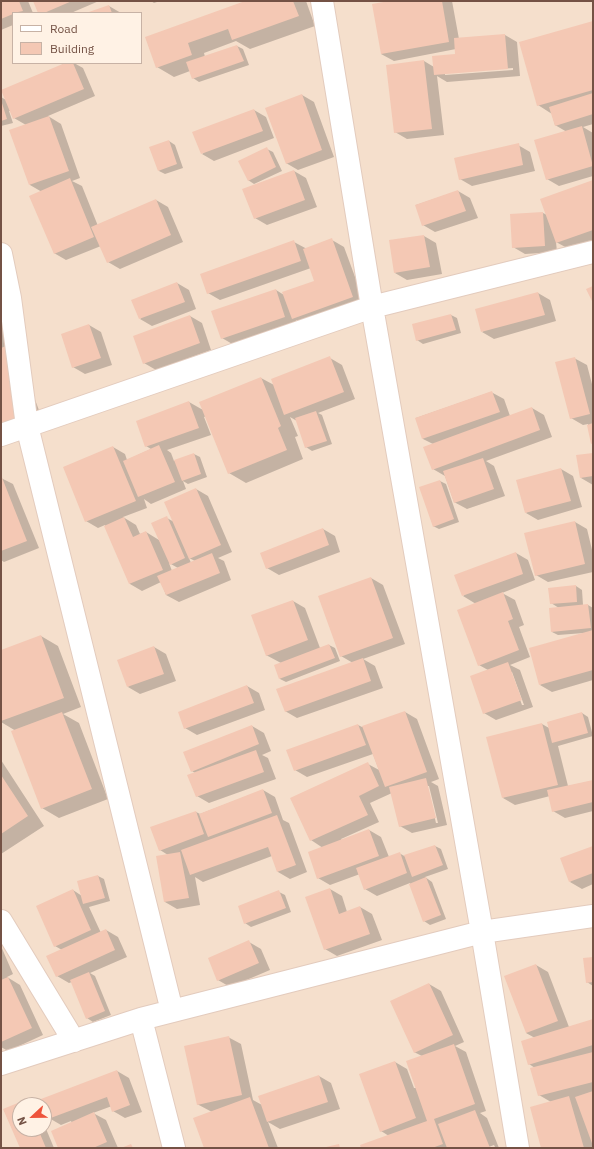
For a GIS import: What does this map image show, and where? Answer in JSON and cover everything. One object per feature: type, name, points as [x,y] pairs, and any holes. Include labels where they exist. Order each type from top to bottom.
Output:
[{"type":"street","points":[[322,1],[372,307],[482,932],[518,1148]]},
{"type":"street","points":[[1,435],[372,307],[593,252]]},
{"type":"street","points":[[1,254],[10,298],[27,426],[172,1011]]},
{"type":"street","points":[[1,1064],[141,1019],[482,932],[593,916]]},
{"type":"street","points":[[1,921],[74,1041]]},
{"type":"street","points":[[141,1019],[174,1148]]},
{"type":"shaded area","points":[[1,1],[593,1],[593,1148],[1,1148]]},
{"type":"building","points":[[1,1],[19,1],[23,11],[12,12],[12,14],[1,19]]},
{"type":"building","points":[[33,1],[72,1],[46,12],[38,12]]},
{"type":"building","points":[[245,1],[293,1],[299,16],[232,40],[228,29],[188,43],[192,55],[156,68],[145,37]]},
{"type":"building","points":[[389,1],[442,1],[449,42],[381,54],[372,4]]},
{"type":"building","points":[[109,5],[112,12],[89,12]]},
{"type":"building","points":[[593,21],[593,90],[537,106],[519,42]]},
{"type":"building","points":[[505,34],[508,69],[434,75],[432,56],[455,54],[454,38]]},
{"type":"building","points":[[237,45],[244,61],[192,79],[186,62]]},
{"type":"building","points":[[424,60],[432,129],[394,133],[386,65]]},
{"type":"building","points":[[63,64],[73,64],[84,89],[13,119],[1,90]]},
{"type":"building","points":[[593,93],[593,114],[555,126],[549,107]]},
{"type":"building","points":[[302,94],[322,150],[286,164],[265,108]]},
{"type":"building","points":[[1,100],[7,119],[1,121]]},
{"type":"building","points":[[254,109],[263,131],[201,154],[192,132]]},
{"type":"building","points":[[49,116],[69,171],[29,185],[9,130]]},
{"type":"building","points":[[582,126],[593,166],[546,180],[534,140]]},
{"type":"building","points":[[169,140],[177,164],[158,171],[149,147]]},
{"type":"building","points":[[519,143],[523,165],[459,180],[454,158]]},
{"type":"building","points":[[267,147],[276,167],[248,181],[238,161]]},
{"type":"building","points":[[294,170],[305,200],[254,219],[242,189]]},
{"type":"building","points":[[70,178],[94,237],[54,254],[29,196]]},
{"type":"building","points":[[593,180],[593,230],[556,243],[540,199]]},
{"type":"building","points":[[458,190],[466,211],[422,226],[415,205]]},
{"type":"building","points":[[156,199],[171,235],[107,263],[91,227]]},
{"type":"building","points":[[543,212],[545,246],[512,248],[510,214]]},
{"type":"building","points":[[424,235],[430,267],[394,273],[389,240]]},
{"type":"building","points":[[332,238],[353,297],[292,319],[282,292],[314,281],[303,249]]},
{"type":"building","points":[[294,240],[301,261],[207,294],[200,274]]},
{"type":"building","points":[[177,282],[185,302],[139,319],[131,300]]},
{"type":"building","points":[[593,286],[593,303],[586,289]]},
{"type":"building","points":[[276,289],[285,317],[221,339],[211,311]]},
{"type":"building","points":[[538,292],[545,315],[481,332],[475,309]]},
{"type":"building","points":[[451,314],[456,330],[416,341],[412,324]]},
{"type":"building","points":[[190,315],[200,343],[143,364],[133,336]]},
{"type":"building","points":[[89,324],[101,358],[72,368],[61,334]]},
{"type":"building","points":[[6,346],[31,415],[2,425],[1,348]]},
{"type":"building","points":[[330,356],[344,392],[284,415],[271,379]]},
{"type":"building","points":[[575,357],[590,414],[570,419],[555,362]]},
{"type":"building","points":[[261,377],[281,426],[278,428],[287,450],[228,474],[199,402]]},
{"type":"building","points":[[492,391],[500,412],[422,439],[415,418]]},
{"type":"building","points":[[189,401],[199,428],[145,447],[136,421]]},
{"type":"building","points":[[532,407],[540,430],[432,470],[423,447]]},
{"type":"building","points":[[316,411],[327,441],[305,448],[295,418]]},
{"type":"building","points":[[593,423],[593,443],[591,444],[587,425]]},
{"type":"building","points":[[159,445],[175,482],[138,497],[123,461]]},
{"type":"building","points":[[113,446],[136,501],[85,522],[63,467]]},
{"type":"building","points":[[194,453],[201,474],[182,481],[174,460]]},
{"type":"building","points":[[593,453],[593,476],[580,478],[576,455]]},
{"type":"building","points":[[483,458],[494,489],[454,503],[443,471]]},
{"type":"building","points":[[561,468],[571,501],[525,513],[516,480]]},
{"type":"building","points":[[1,475],[27,541],[1,551]]},
{"type":"building","points":[[440,480],[454,519],[433,527],[419,487]]},
{"type":"building","points":[[196,488],[221,545],[189,559],[164,502]]},
{"type":"building","points":[[167,516],[185,558],[170,565],[151,523]]},
{"type":"building","points":[[124,517],[133,537],[146,531],[163,570],[129,584],[104,526]]},
{"type":"building","points":[[575,521],[585,564],[535,576],[524,533]]},
{"type":"building","points":[[323,528],[329,545],[266,569],[260,553]]},
{"type":"building","points":[[516,552],[523,574],[462,596],[454,575]]},
{"type":"building","points":[[212,553],[220,573],[166,595],[157,576]]},
{"type":"building","points":[[371,577],[393,638],[340,657],[318,596]]},
{"type":"building","points":[[576,585],[577,602],[550,604],[548,588]]},
{"type":"building","points":[[503,592],[513,619],[508,621],[519,650],[478,666],[457,610]]},
{"type":"building","points":[[293,600],[308,640],[266,656],[251,615]]},
{"type":"building","points":[[588,604],[591,628],[551,632],[549,608]]},
{"type":"building","points":[[593,630],[593,670],[539,685],[529,648]]},
{"type":"building","points":[[41,635],[64,698],[1,721],[1,650]]},
{"type":"building","points":[[329,644],[335,658],[279,679],[274,665]]},
{"type":"building","points":[[154,646],[164,674],[127,687],[117,660]]},
{"type":"building","points":[[363,658],[371,681],[285,712],[276,689]]},
{"type":"building","points":[[508,662],[522,700],[483,714],[470,676]]},
{"type":"building","points":[[247,685],[254,703],[184,729],[178,712]]},
{"type":"building","points":[[405,711],[427,772],[385,787],[362,726]]},
{"type":"building","points":[[62,712],[92,789],[41,809],[11,731]]},
{"type":"building","points":[[582,712],[588,733],[552,743],[547,722]]},
{"type":"building","points":[[542,723],[558,785],[502,798],[486,737]]},
{"type":"building","points":[[358,724],[366,745],[294,771],[286,750]]},
{"type":"building","points":[[252,725],[259,744],[191,772],[183,752]]},
{"type":"building","points":[[256,750],[264,772],[196,797],[187,775]]},
{"type":"building","points":[[368,762],[379,786],[359,796],[368,815],[310,841],[290,798]]},
{"type":"building","points":[[1,775],[28,816],[1,834]]},
{"type":"building","points":[[426,778],[436,818],[399,827],[389,787]]},
{"type":"building","points":[[593,780],[593,802],[552,812],[547,790]]},
{"type":"building","points":[[263,789],[272,813],[208,837],[199,814]]},
{"type":"building","points":[[196,811],[204,834],[159,851],[150,827]]},
{"type":"building","points":[[277,815],[296,865],[277,872],[268,847],[190,875],[181,850]]},
{"type":"building","points":[[369,829],[379,856],[317,879],[308,852]]},
{"type":"building","points":[[435,845],[443,865],[412,877],[404,855]]},
{"type":"building","points":[[593,846],[593,873],[569,882],[560,858]]},
{"type":"building","points":[[180,852],[189,898],[164,902],[156,856]]},
{"type":"building","points":[[400,852],[407,873],[364,890],[356,868]]},
{"type":"building","points":[[98,875],[105,898],[83,904],[77,881]]},
{"type":"building","points":[[426,877],[441,915],[423,922],[409,884]]},
{"type":"building","points":[[330,888],[339,914],[360,906],[370,934],[324,950],[305,897]]},
{"type":"building","points":[[73,889],[91,930],[54,947],[36,906]]},
{"type":"building","points":[[279,890],[286,908],[244,924],[238,906]]},
{"type":"building","points":[[106,929],[115,950],[56,977],[46,956]]},
{"type":"building","points":[[249,940],[259,963],[217,981],[208,958]]},
{"type":"building","points":[[593,957],[593,982],[586,983],[583,958]]},
{"type":"building","points":[[536,964],[558,1021],[526,1033],[504,976]]},
{"type":"building","points":[[89,972],[105,1011],[86,1019],[70,980]]},
{"type":"building","points":[[8,977],[32,1028],[1,1042],[1,980]]},
{"type":"building","points":[[429,983],[453,1035],[414,1053],[390,1001]]},
{"type":"building","points":[[593,1019],[593,1045],[528,1065],[521,1041]]},
{"type":"building","points":[[229,1036],[242,1095],[197,1105],[184,1046]]},
{"type":"building","points":[[454,1044],[475,1104],[434,1119],[443,1144],[432,1148],[361,1148],[360,1145],[427,1121],[406,1061]]},
{"type":"building","points":[[593,1052],[593,1082],[538,1096],[530,1068]]},
{"type":"building","points":[[395,1061],[416,1118],[380,1132],[359,1074]]},
{"type":"building","points":[[117,1070],[130,1105],[112,1112],[107,1097],[52,1118],[52,1097],[46,1097]]},
{"type":"building","points":[[319,1075],[328,1102],[267,1122],[258,1096]]},
{"type":"building","points":[[593,1091],[593,1146],[575,1097]]},
{"type":"building","points":[[569,1096],[584,1148],[541,1148],[530,1107]]},
{"type":"building","points":[[250,1097],[269,1148],[204,1148],[193,1118]]},
{"type":"building","points":[[12,1105],[12,1130],[3,1109]]},
{"type":"building","points":[[475,1110],[490,1148],[447,1148],[438,1124]]},
{"type":"building","points":[[94,1112],[107,1142],[93,1148],[58,1148],[52,1131]]},
{"type":"building","points":[[15,1137],[41,1137],[46,1148],[20,1148]]},
{"type":"building","points":[[131,1144],[133,1148],[121,1148]]},
{"type":"building","points":[[339,1144],[340,1148],[326,1148],[326,1147]]}]
